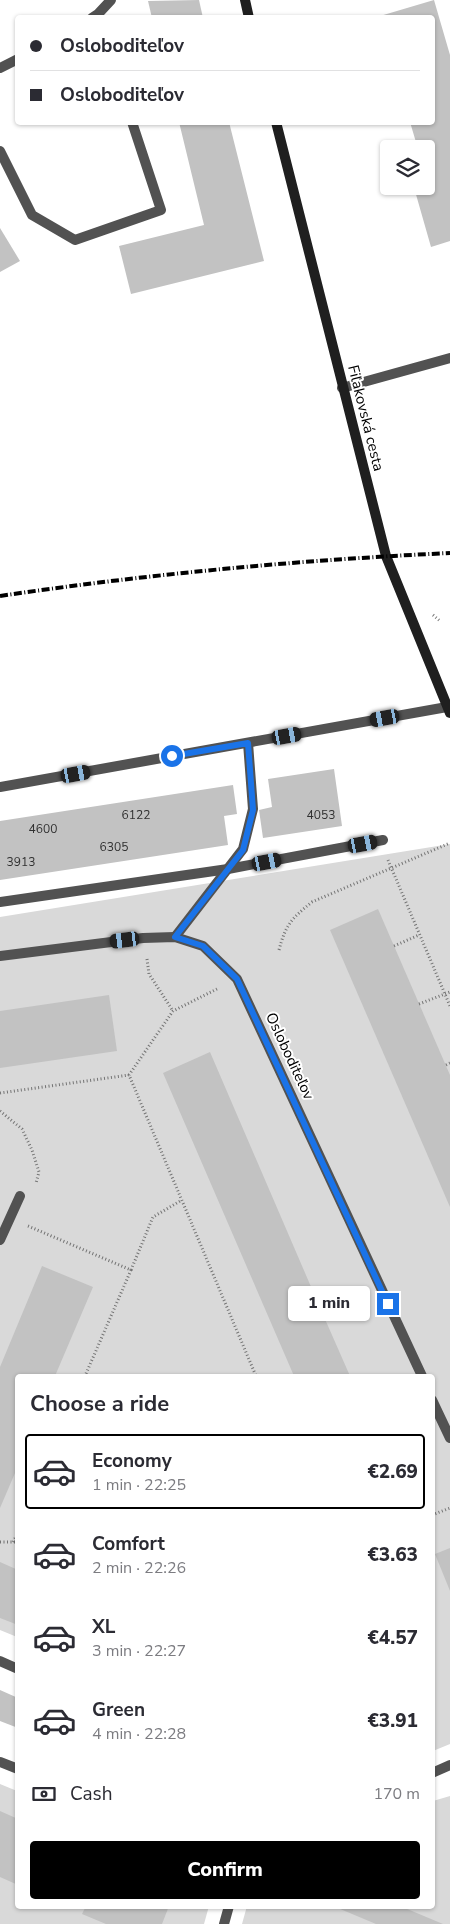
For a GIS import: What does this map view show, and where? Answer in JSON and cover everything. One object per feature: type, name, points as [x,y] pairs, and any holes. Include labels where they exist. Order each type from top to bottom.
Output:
[{"type":"street","points":[[97,15],[110,0]]},
{"type":"street","points":[[245,0],[248,15]]},
{"type":"street","points":[[0,68],[15,60]]},
{"type":"street","points":[[0,151],[32,215],[75,240],[161,210],[133,125]]},
{"type":"street","name":"Fiľakovská cesta","points":[[277,125],[386,556],[449,710]]},
{"type":"street","points":[[342,388],[450,358]]},
{"type":"street","points":[[0,787],[449,710]]},
{"type":"street","points":[[175,937],[243,850],[253,810],[248,743]]},
{"type":"street","points":[[0,902],[228,869],[383,840]]},
{"type":"street","name":"Osloboditeľov","points":[[0,956],[143,938],[175,937],[203,946],[237,979],[421,1374]]},
{"type":"street","points":[[0,1240],[20,1196]]},
{"type":"street","points":[[435,1406],[449,1434]]},
{"type":"street","points":[[0,1661],[15,1668]]},
{"type":"street","points":[[0,1762],[15,1769]]},
{"type":"street","points":[[435,1772],[450,1765]]},
{"type":"street","points":[[224,1924],[228,1909]]},
{"type":"path","points":[[279,950],[284,932],[292,918],[312,902],[450,843]]},
{"type":"path","points":[[390,868],[450,1006]]},
{"type":"path","points":[[394,946],[419,935]]},
{"type":"path","points":[[143,938],[149,974],[173,1011]]},
{"type":"path","points":[[0,1093],[129,1075],[173,1011],[237,979]]},
{"type":"path","points":[[419,1004],[450,992]]},
{"type":"path","points":[[446,1065],[450,1063]]},
{"type":"path","points":[[129,1075],[255,1374]]},
{"type":"path","points":[[0,1111],[22,1130],[32,1150],[39,1172],[34,1191]]},
{"type":"path","points":[[86,1374],[153,1217],[182,1200]]},
{"type":"path","points":[[23,1223],[130,1270]]},
{"type":"path","points":[[435,1514],[450,1508]]},
{"type":"path","points":[[0,1542],[15,1542]]},
{"type":"shaded area","points":[[450,844],[450,1744],[435,1750],[435,1374],[15,1374],[15,1636],[0,1630],[0,917]]},
{"type":"shaded area","points":[[0,1784],[15,1790],[15,1909],[208,1909],[204,1924],[0,1924]]},
{"type":"shaded area","points":[[450,1796],[450,1924],[242,1924],[246,1909],[435,1909],[435,1800]]},
{"type":"building","points":[[199,0],[202,15],[151,15],[148,1]]},
{"type":"building","points":[[434,0],[450,55],[450,241],[431,247],[416,195],[435,195],[435,140],[415,140],[411,125],[435,125],[435,15],[383,15]]},
{"type":"building","points":[[180,125],[230,125],[264,261],[131,294],[119,246],[204,225]]},
{"type":"building","points":[[0,228],[20,261],[0,272]]},
{"type":"building","points":[[334,769],[342,826],[263,838],[259,810],[272,807],[268,779]]},
{"type":"building","points":[[233,785],[237,814],[224,816],[228,845],[0,880],[0,821]]},
{"type":"building","points":[[378,909],[450,1075],[450,1207],[330,930]]},
{"type":"building","points":[[109,995],[117,1051],[0,1068],[0,1011]]},
{"type":"building","points":[[210,1052],[349,1374],[293,1374],[163,1073]]},
{"type":"building","points":[[42,1266],[93,1287],[56,1374],[15,1374],[15,1473],[0,1508],[0,1367]]},
{"type":"building","points":[[450,1548],[450,1591],[435,1554]]},
{"type":"building","points":[[0,1562],[15,1569],[15,1624],[0,1618]]},
{"type":"building","points":[[0,1690],[15,1697],[15,1727],[0,1721]]},
{"type":"building","points":[[0,1811],[15,1818],[15,1884],[0,1877]]},
{"type":"building","points":[[84,1909],[168,1909],[162,1924],[106,1924],[82,1914]]},
{"type":"building","points":[[340,1909],[407,1909],[443,1924],[376,1924]]},
{"type":"railway","points":[[0,596],[224,569],[450,553]]},
{"type":"route","points":[[172,756],[248,743],[253,810],[243,850],[175,937],[203,946],[237,979],[388,1304]]}]
